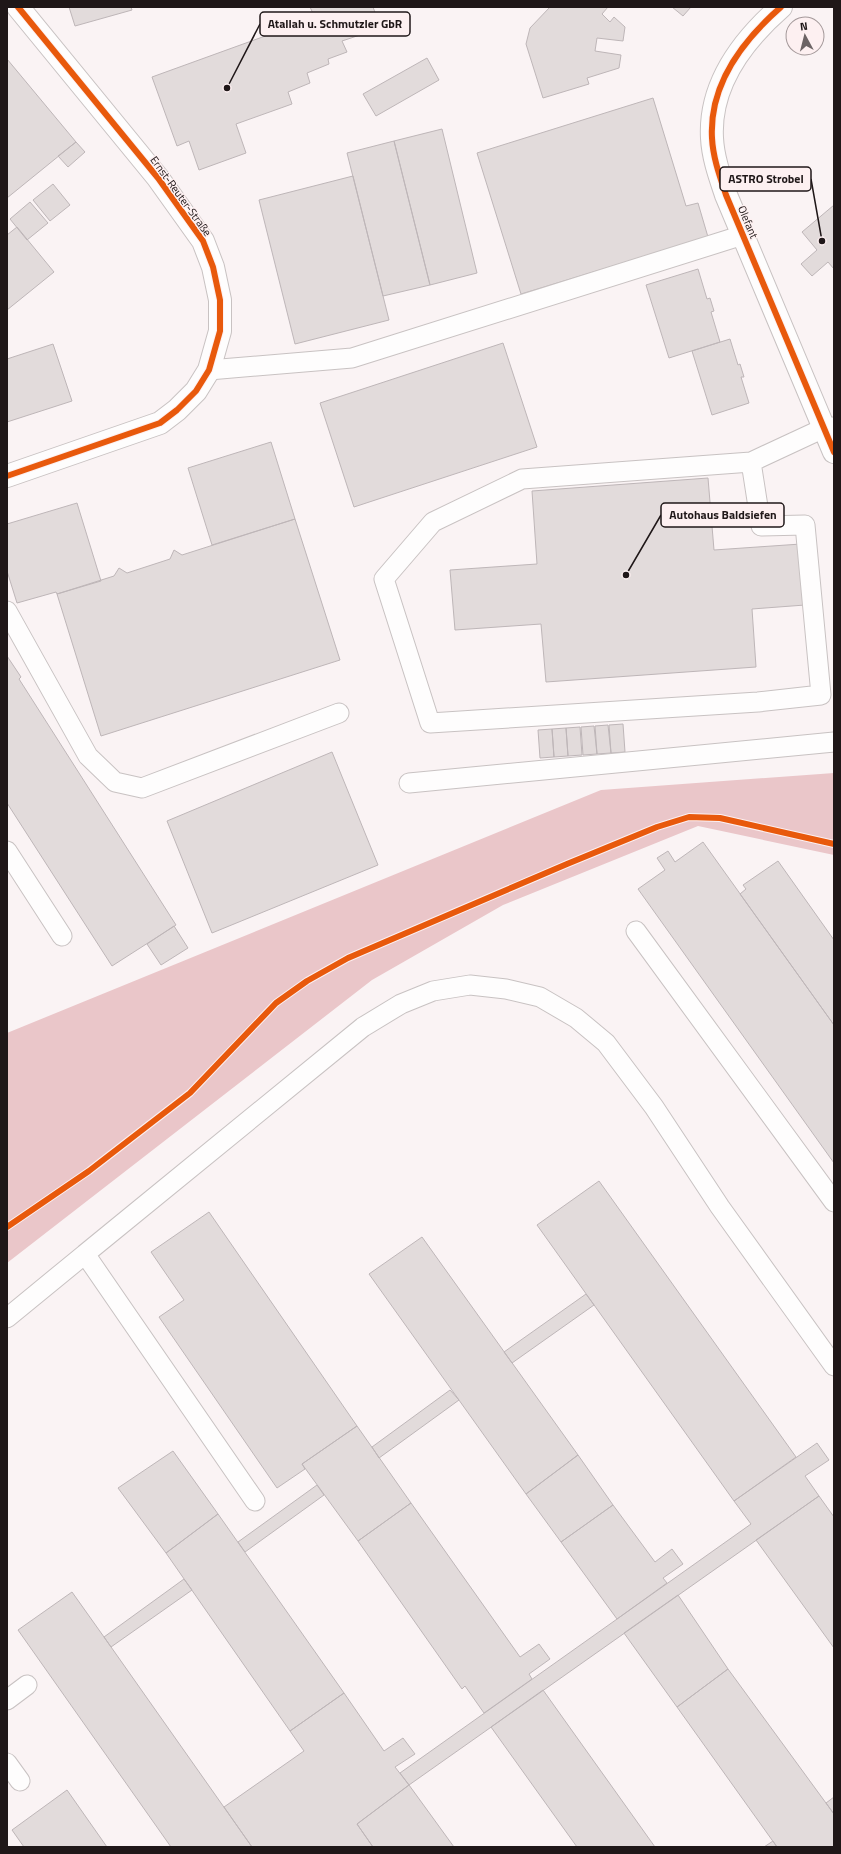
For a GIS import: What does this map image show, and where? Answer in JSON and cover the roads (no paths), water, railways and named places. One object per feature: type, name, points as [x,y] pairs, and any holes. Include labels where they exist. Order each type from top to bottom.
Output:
[{"type":"street","name":"Ernst-Reuter-Straße","points":[[7,476],[160,423],[177,410],[196,391],[209,370],[220,331],[220,300],[213,267],[203,241],[158,178],[18,7]]},
{"type":"street","name":"Olefant","points":[[781,7],[748,40],[732,61],[720,88],[714,111],[712,138],[716,165],[726,195],[829,428],[834,452]]},
{"type":"lane","points":[[209,370],[352,358],[743,235]]},
{"type":"lane","points":[[751,462],[761,526],[805,525],[821,695],[758,702],[430,723],[384,579],[433,522],[522,479],[751,462],[829,428]]},
{"type":"lane","points":[[7,611],[88,756],[115,782],[142,788],[339,713]]},
{"type":"lane","points":[[408,783],[834,742]]},
{"type":"lane","points":[[7,851],[62,936]]},
{"type":"lane","points":[[636,931],[834,1202]]},
{"type":"lane","points":[[7,1318],[363,1027],[401,1004],[433,991],[470,986],[506,989],[540,997],[576,1018],[606,1043],[654,1107],[720,1206],[834,1366]]},
{"type":"lane","points":[[85,1254],[255,1501]]},
{"type":"lane","points":[[7,1700],[27,1685]]},
{"type":"lane","points":[[7,1763],[20,1781]]},
{"type":"place","name":"Atallah u. Schmutzler GbR","points":[[227,88]]},
{"type":"place","name":"ASTRO Strobel","points":[[822,241]]},
{"type":"place","name":"Autohaus Baldsiefen","points":[[626,575]]}]
